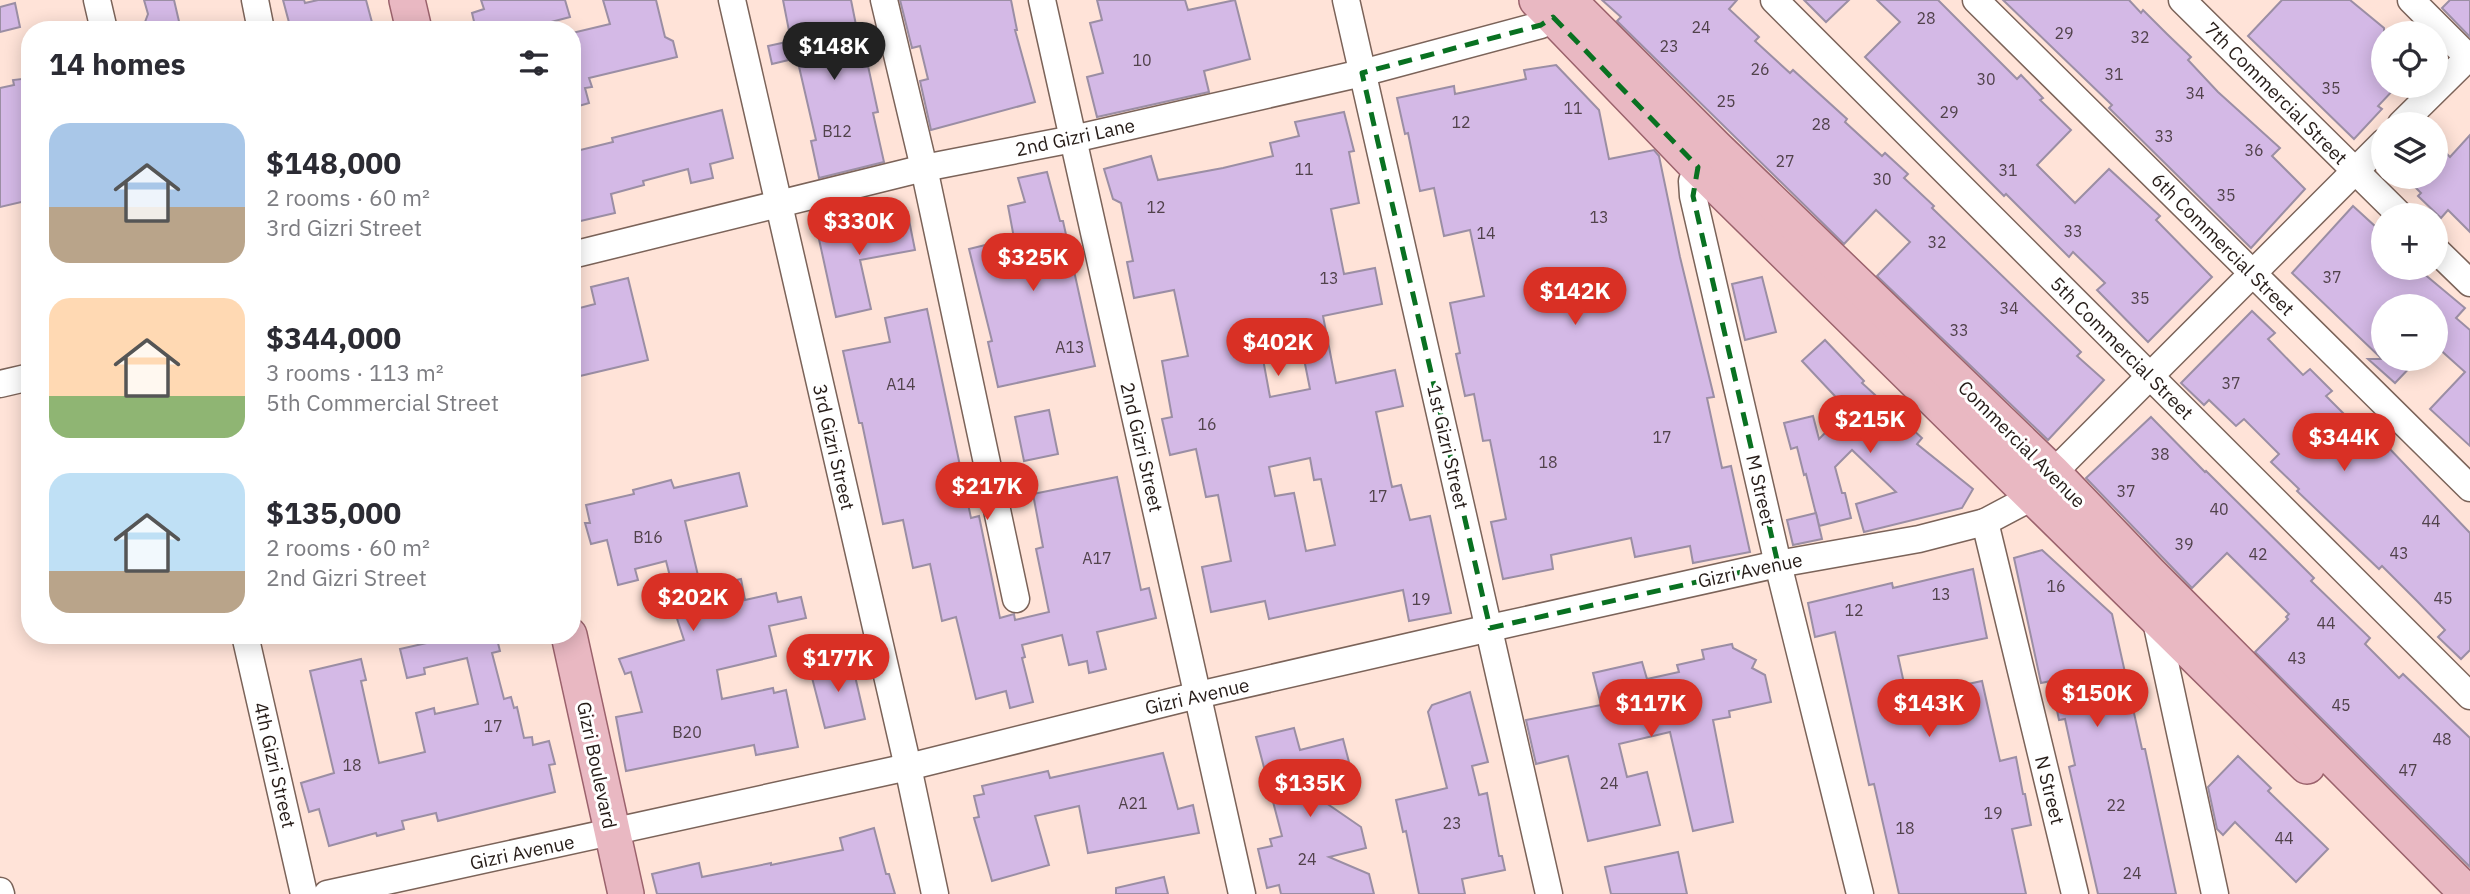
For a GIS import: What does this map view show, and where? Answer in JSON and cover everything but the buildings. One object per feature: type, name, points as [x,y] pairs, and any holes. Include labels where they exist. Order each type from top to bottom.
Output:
[{"type":"main road","points":[[407,0],[412,21]]},
{"type":"main road","points":[[427,0],[432,21]]},
{"type":"main road","name":"Commercial Avenue","points":[[1557,5],[1698,167],[2044,484],[2150,573],[2468,894]]},
{"type":"main road","name":"Commercial Avenue","points":[[1557,5],[1726,158],[2044,484],[2154,614],[2436,894]]},
{"type":"main road","name":"Gizri Boulevard","points":[[553,644],[604,834],[626,894]]},
{"type":"main road","name":"Gizri Boulevard","points":[[571,644],[604,834],[608,894]]},
{"type":"street","points":[[97,0],[102,21]]},
{"type":"street","points":[[255,0],[259,21]]},
{"type":"street","name":"3rd Gizri Street","points":[[732,0],[935,894]]},
{"type":"street","points":[[884,0],[924,168],[1016,599]]},
{"type":"street","name":"2nd Gizri Street","points":[[1042,0],[1242,894]]},
{"type":"street","name":"1st Gizri Street","points":[[1346,0],[1549,894]]},
{"type":"street","name":"5th Commercial Street","points":[[1774,0],[2470,696]]},
{"type":"street","name":"6th Commercial Street","points":[[1976,0],[2470,488]]},
{"type":"street","name":"7th Commercial Street","points":[[2182,0],[2388,203]]},
{"type":"street","points":[[2410,0],[2469,57],[2413,112]]},
{"type":"street","name":"2nd Gizri Lane","points":[[581,252],[924,168],[1073,139],[1362,73],[1541,25],[1557,5]]},
{"type":"street","name":"Gizri Avenue","points":[[327,894],[908,767],[1198,695],[1490,628],[1778,564],[1919,539],[1985,523],[2044,484],[2371,155]]},
{"type":"street","name":"M Street","points":[[1698,167],[1692,181],[1693,196],[1778,564],[1860,894]]},
{"type":"street","points":[[2448,262],[2470,283]]},
{"type":"street","points":[[0,384],[21,379]]},
{"type":"street","name":"N Street","points":[[1985,523],[2075,894]]},
{"type":"street","points":[[2150,573],[2154,614],[2215,894]]},
{"type":"street","name":"4th Gizri Street","points":[[247,644],[304,894]]},
{"type":"highlighted area","points":[[1553,17],[1698,167],[1693,196],[1778,564],[1490,628],[1362,73],[1541,25]]}]
